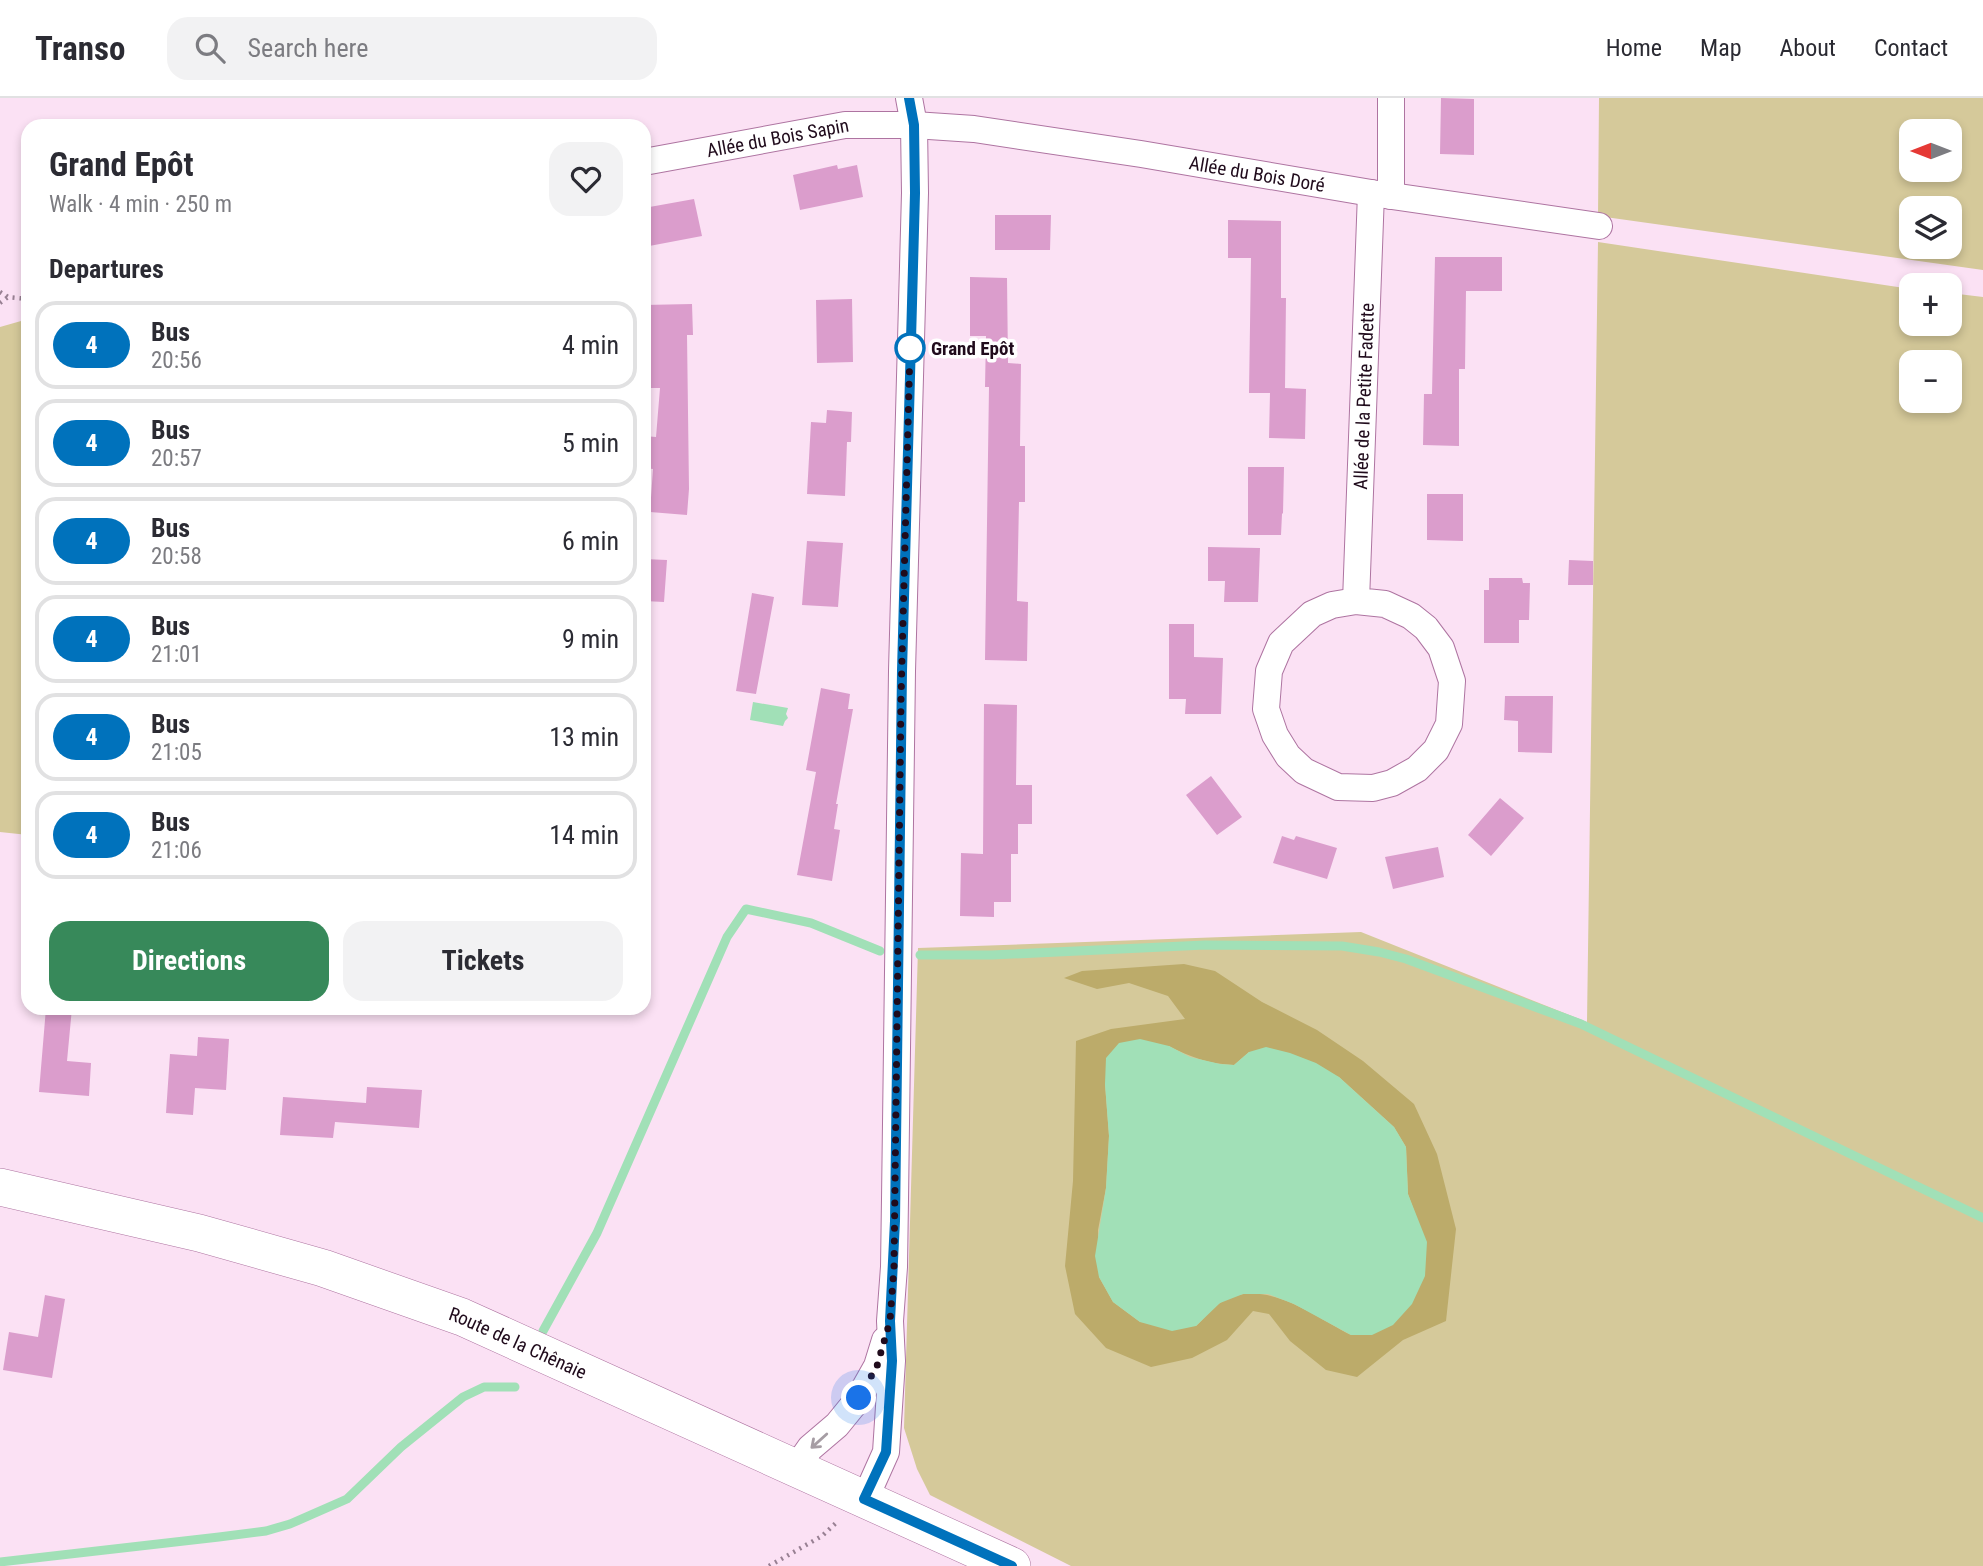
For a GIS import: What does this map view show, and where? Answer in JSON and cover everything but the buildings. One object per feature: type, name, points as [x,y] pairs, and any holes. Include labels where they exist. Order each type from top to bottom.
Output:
[{"type":"main road","name":"Route de la Chênaie","points":[[0,1187],[199,1233],[323,1268],[461,1317],[1012,1566]]},
{"type":"street","points":[[859,1497],[886,1452],[892,1361],[890,1321],[895,1240],[902,671],[915,193],[914,125],[909,98]]},
{"type":"street","name":"Allée de la Petite Fadette","points":[[1356,601],[1381,195],[1391,98]]},
{"type":"street","name":"Allée du Bois Sapin","points":[[651,161],[845,125],[914,125]]},
{"type":"street","name":"Allée du Bois Doré","points":[[914,125],[974,129],[1381,195],[1599,226]]},
{"type":"street","points":[[1356,601],[1385,604],[1411,616],[1426,628],[1441,648],[1452,681],[1449,724],[1436,750],[1417,769],[1392,783],[1373,788],[1338,787],[1304,771],[1288,756],[1275,736],[1266,709],[1269,671],[1281,643],[1312,614],[1332,605],[1356,601]]},
{"type":"street","points":[[796,1468],[810,1448],[836,1425],[859,1398],[877,1366],[890,1321]]},
{"type":"path","points":[[0,292],[8,297],[21,299]]},
{"type":"path","points":[[0,303],[8,297]]},
{"type":"path","points":[[769,1566],[822,1536],[859,1497]]},
{"type":"shaded area","points":[[1599,98],[1983,98],[1983,270],[1905,259],[1962,259],[1962,196],[1899,196],[1899,258],[1598,216]]},
{"type":"shaded area","points":[[1598,242],[1899,287],[1899,336],[1962,336],[1962,294],[1983,297],[1983,1566],[1071,1566],[930,1495],[917,1469],[904,1428],[918,948],[1361,932],[1587,1022]]},
{"type":"shaded area","points":[[21,321],[21,834],[0,832],[0,327]]},
{"type":"shaded area","points":[[753,702],[788,708],[788,718],[783,726],[750,720]]},
{"type":"shaded area","points":[[1184,964],[1215,971],[1262,1002],[1317,1030],[1363,1061],[1414,1104],[1437,1154],[1456,1229],[1446,1321],[1403,1340],[1357,1377],[1326,1370],[1290,1341],[1269,1314],[1253,1311],[1227,1340],[1192,1358],[1151,1367],[1106,1348],[1075,1314],[1065,1266],[1073,1181],[1076,1041],[1111,1029],[1185,1019],[1168,996],[1129,983],[1097,989],[1064,978],[1082,971]],"holes":[[[1169,1046],[1192,1057],[1234,1065],[1249,1052],[1339,1077],[1394,1127],[1406,1147],[1408,1194],[1416,1216],[1351,1335],[1304,1309],[1270,1296],[1236,1296],[1217,1305],[1196,1326],[1140,1322],[1113,1302],[1099,1277],[1098,1230],[1106,1188],[1109,1136],[1105,1084]]]},
{"type":"shaded area","points":[[1140,1039],[1169,1046],[1190,1057],[1220,1064],[1234,1065],[1249,1052],[1266,1047],[1290,1053],[1316,1063],[1339,1077],[1394,1127],[1406,1147],[1408,1194],[1427,1242],[1425,1276],[1412,1304],[1393,1325],[1372,1335],[1351,1335],[1294,1304],[1268,1294],[1243,1294],[1220,1303],[1196,1326],[1172,1331],[1140,1322],[1113,1302],[1099,1277],[1095,1256],[1106,1188],[1109,1136],[1106,1058],[1119,1043]]},
{"type":"waterway","points":[[543,1331],[597,1233],[727,937],[746,909],[811,923],[880,951]]},
{"type":"waterway","points":[[920,955],[992,955],[1205,945],[1342,946],[1379,952],[1406,959],[1581,1024],[1983,1218]]},
{"type":"waterway","points":[[0,1562],[266,1531],[290,1524],[347,1499],[401,1447],[463,1397],[484,1387],[515,1387]]},
{"type":"bus line","name":"4","points":[[909,98],[914,125],[915,193],[902,671],[895,1221],[890,1321],[892,1361],[886,1452],[864,1499],[1012,1566]]},
{"type":"place","name":"Grand Epôt","points":[[910,348]]},
{"type":"route","points":[[859,1398],[877,1366],[890,1321],[894,1267],[901,699],[910,348]]}]
